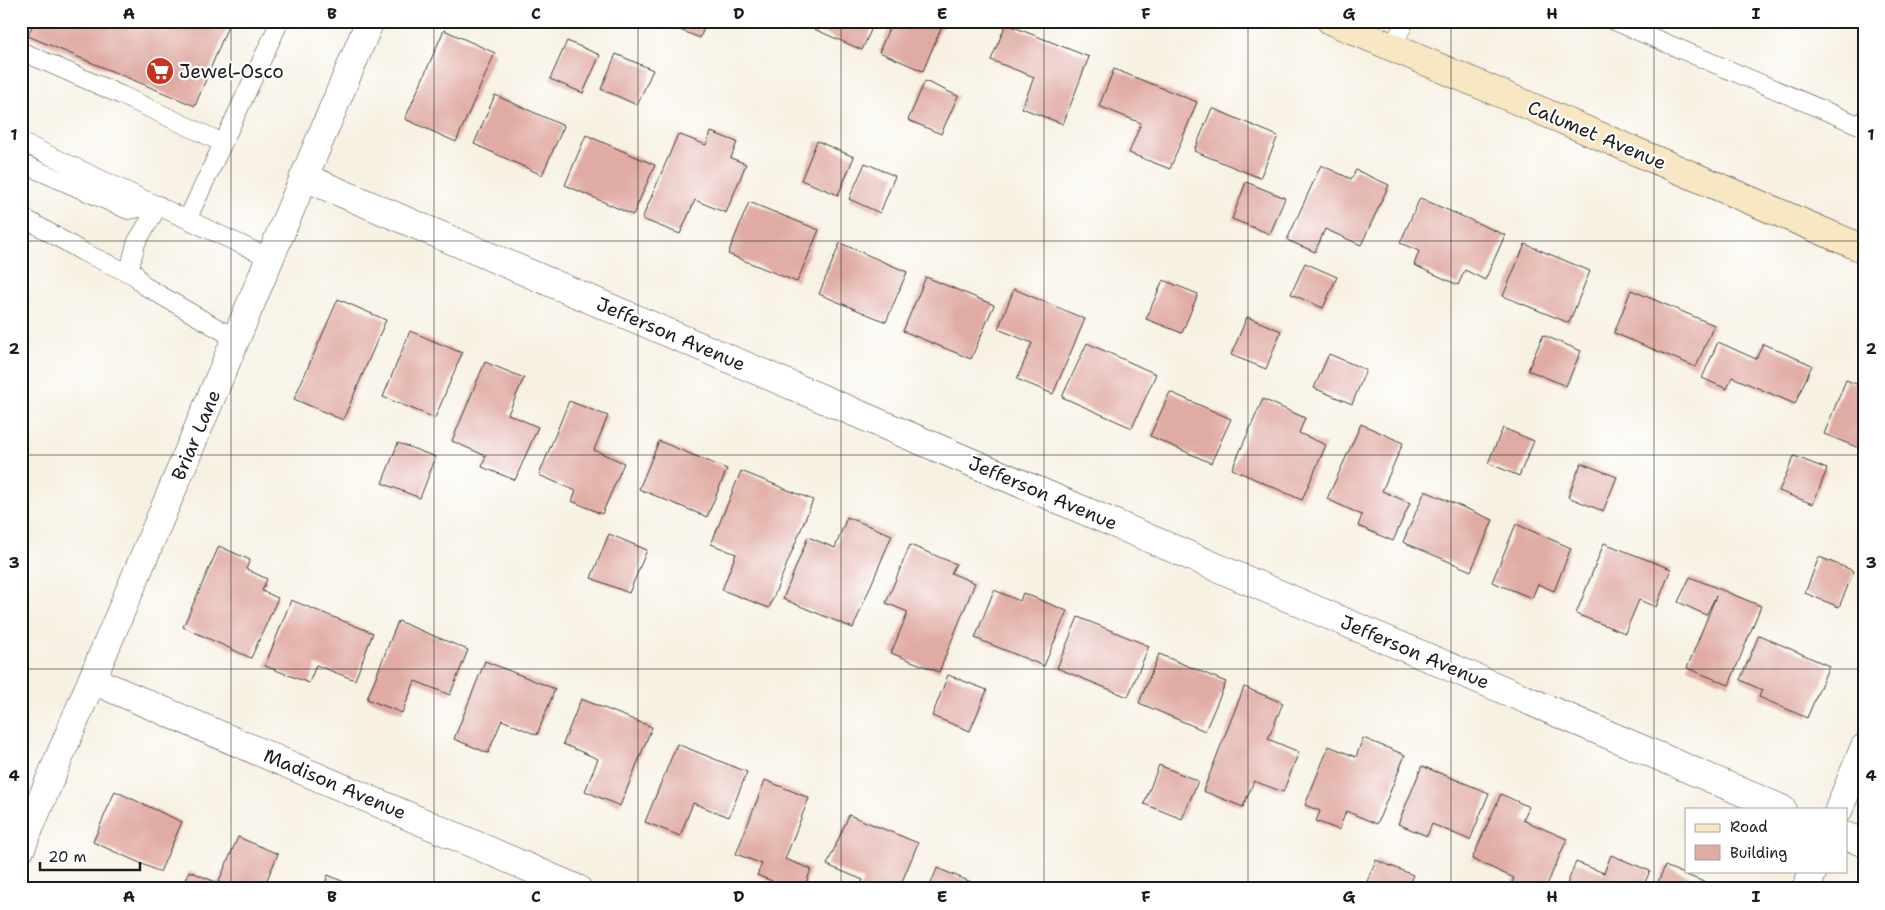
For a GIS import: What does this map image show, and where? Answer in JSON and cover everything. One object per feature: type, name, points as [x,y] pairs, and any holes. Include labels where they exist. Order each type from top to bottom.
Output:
[{"type":"main road","name":"Calumet Avenue","points":[[1331,21],[1864,249]]},
{"type":"street","name":"Briar Lane","points":[[21,848],[370,21]]},
{"type":"street","name":"Jefferson Avenue","points":[[304,177],[1780,808]]},
{"type":"street","name":"Madison Avenue","points":[[92,680],[578,889]]},
{"type":"street","points":[[1839,808],[1864,748]]},
{"type":"street","points":[[1848,837],[1864,843]]},
{"type":"street","points":[[1806,889],[1813,872]]},
{"type":"lane","points":[[188,218],[280,21]]},
{"type":"lane","points":[[1392,48],[1405,21]]},
{"type":"lane","points":[[1614,21],[1861,126],[1864,120]]},
{"type":"lane","points":[[21,52],[122,95],[223,144]]},
{"type":"lane","points":[[24,140],[270,258]]},
{"type":"lane","points":[[21,163],[128,210],[159,205]]},
{"type":"lane","points":[[133,272],[136,243],[159,205]]},
{"type":"lane","points":[[21,216],[83,252],[133,272],[143,285],[236,339]]},
{"type":"building","name":"Jewel-Osco","points":[[34,21],[230,21],[195,106],[28,36]]},
{"type":"building","points":[[658,21],[707,21],[700,38]]},
{"type":"building","points":[[817,21],[875,21],[862,50],[814,29]]},
{"type":"building","points":[[892,21],[944,21],[923,71],[879,52]]},
{"type":"building","points":[[1006,24],[1089,57],[1063,124],[1022,108],[1034,77],[991,60]]},
{"type":"building","points":[[444,30],[495,53],[456,142],[405,119]]},
{"type":"building","points":[[567,41],[600,55],[583,93],[550,79]]},
{"type":"building","points":[[616,54],[653,70],[637,105],[601,89]]},
{"type":"building","points":[[1114,69],[1197,102],[1170,169],[1129,153],[1141,123],[1099,106]]},
{"type":"building","points":[[925,81],[958,96],[941,134],[908,120]]},
{"type":"building","points":[[495,95],[564,126],[542,175],[474,144]]},
{"type":"building","points":[[1212,108],[1278,136],[1260,178],[1194,151]]},
{"type":"building","points":[[711,132],[737,142],[731,158],[746,164],[726,213],[695,200],[680,234],[642,219],[678,134],[706,145]]},
{"type":"building","points":[[586,135],[655,165],[633,215],[565,185]]},
{"type":"building","points":[[817,141],[854,157],[838,195],[801,180]]},
{"type":"building","points":[[865,163],[895,176],[880,213],[849,199]]},
{"type":"building","points":[[1321,165],[1351,179],[1356,170],[1389,185],[1361,245],[1325,229],[1315,252],[1287,240]]},
{"type":"building","points":[[1246,182],[1285,198],[1270,234],[1232,219]]},
{"type":"building","points":[[1420,198],[1505,235],[1485,280],[1465,270],[1458,285],[1414,265],[1419,251],[1400,243]]},
{"type":"building","points":[[749,202],[819,230],[797,282],[728,254]]},
{"type":"building","points":[[840,243],[907,272],[886,322],[819,294]]},
{"type":"building","points":[[1525,244],[1590,271],[1569,323],[1503,296]]},
{"type":"building","points":[[1305,263],[1337,277],[1323,308],[1291,294]]},
{"type":"building","points":[[926,277],[994,305],[971,359],[903,331]]},
{"type":"building","points":[[1163,280],[1198,294],[1182,333],[1146,319]]},
{"type":"building","points":[[1014,289],[1085,319],[1053,394],[1017,379],[1032,343],[998,329]]},
{"type":"building","points":[[1631,290],[1714,325],[1696,367],[1614,333]]},
{"type":"building","points":[[338,299],[386,320],[343,420],[294,399]]},
{"type":"building","points":[[1247,317],[1281,331],[1266,369],[1231,355]]},
{"type":"building","points":[[410,331],[462,353],[435,418],[383,397]]},
{"type":"building","points":[[1543,335],[1581,351],[1566,386],[1528,370]]},
{"type":"building","points":[[1718,342],[1756,359],[1763,344],[1812,365],[1795,404],[1732,377],[1727,389],[1702,378]]},
{"type":"building","points":[[1087,343],[1156,374],[1132,428],[1062,397]]},
{"type":"building","points":[[1329,354],[1366,370],[1352,404],[1314,388]]},
{"type":"building","points":[[485,362],[524,378],[508,414],[538,427],[515,480],[482,467],[486,456],[452,441]]},
{"type":"building","points":[[1846,380],[1864,387],[1864,450],[1824,434]]},
{"type":"building","points":[[1170,392],[1231,419],[1211,463],[1150,436]]},
{"type":"building","points":[[1263,399],[1305,418],[1299,433],[1326,445],[1302,500],[1232,469]]},
{"type":"building","points":[[569,401],[608,416],[594,450],[624,463],[602,514],[572,501],[576,491],[539,475]]},
{"type":"building","points":[[1361,424],[1403,443],[1382,491],[1410,503],[1393,541],[1358,526],[1362,515],[1327,499]]},
{"type":"building","points":[[1503,428],[1534,441],[1519,476],[1488,463]]},
{"type":"building","points":[[659,441],[727,469],[707,517],[639,489]]},
{"type":"building","points":[[398,443],[436,457],[420,498],[382,483]]},
{"type":"building","points":[[1794,456],[1827,469],[1813,504],[1779,491]]},
{"type":"building","points":[[1581,463],[1617,477],[1603,511],[1568,497]]},
{"type":"building","points":[[741,471],[813,500],[769,608],[722,590],[736,554],[711,544]]},
{"type":"building","points":[[1425,491],[1493,520],[1471,571],[1403,542]]},
{"type":"building","points":[[847,517],[892,535],[853,628],[783,599],[808,537],[835,548]]},
{"type":"building","points":[[1516,524],[1571,548],[1554,591],[1538,584],[1532,598],[1492,582]]},
{"type":"building","points":[[609,534],[647,550],[629,593],[591,578]]},
{"type":"building","points":[[1604,543],[1671,569],[1656,607],[1639,600],[1625,633],[1576,614]]},
{"type":"building","points":[[910,545],[956,564],[951,573],[975,583],[939,672],[891,653],[908,612],[886,603]]},
{"type":"building","points":[[219,546],[250,560],[246,569],[267,579],[262,591],[278,598],[251,658],[183,627]]},
{"type":"building","points":[[1819,557],[1854,571],[1839,607],[1805,593]]},
{"type":"building","points":[[1690,577],[1761,606],[1729,685],[1687,668],[1716,596],[1706,615],[1678,602]]},
{"type":"building","points":[[994,590],[1020,601],[1023,593],[1067,611],[1044,666],[975,638]]},
{"type":"building","points":[[291,600],[373,633],[355,680],[316,665],[309,683],[265,666]]},
{"type":"building","points":[[1078,617],[1149,646],[1128,697],[1057,668]]},
{"type":"building","points":[[398,621],[468,650],[450,695],[415,681],[402,713],[367,699]]},
{"type":"building","points":[[1759,635],[1829,666],[1807,718],[1759,697],[1762,690],[1740,680]]},
{"type":"building","points":[[1159,654],[1226,682],[1205,731],[1139,703]]},
{"type":"building","points":[[485,661],[555,689],[537,735],[502,720],[488,753],[454,739]]},
{"type":"building","points":[[948,675],[987,690],[970,731],[932,716]]},
{"type":"building","points":[[1244,687],[1283,703],[1268,739],[1299,752],[1283,792],[1254,781],[1243,807],[1203,791]]},
{"type":"building","points":[[581,699],[652,727],[620,806],[585,791],[598,759],[563,744]]},
{"type":"building","points":[[1363,738],[1405,755],[1377,824],[1346,811],[1339,830],[1316,821],[1320,811],[1305,805],[1329,746],[1356,757]]},
{"type":"building","points":[[677,744],[747,772],[729,817],[693,803],[680,836],[645,822]]},
{"type":"building","points":[[1159,765],[1198,781],[1182,819],[1144,804]]},
{"type":"building","points":[[1422,766],[1489,793],[1470,840],[1432,824],[1427,836],[1398,824]]},
{"type":"building","points":[[765,780],[809,798],[785,859],[811,869],[804,889],[791,889],[757,875],[762,864],[736,854]]},
{"type":"building","points":[[115,791],[182,822],[160,872],[93,842]]},
{"type":"building","points":[[1501,794],[1529,807],[1523,820],[1567,839],[1545,889],[1509,889],[1514,878],[1472,859]]},
{"type":"building","points":[[849,815],[918,843],[899,889],[859,889],[863,880],[827,865]]},
{"type":"building","points":[[238,837],[278,854],[263,889],[181,889],[189,871],[218,883]]},
{"type":"building","points":[[1611,855],[1650,871],[1642,889],[1565,889],[1576,862],[1604,873]]},
{"type":"building","points":[[1376,860],[1413,875],[1407,889],[1364,889]]},
{"type":"building","points":[[1665,866],[1706,883],[1703,889],[1655,889]]},
{"type":"building","points":[[937,868],[988,889],[929,889]]},
{"type":"building","points":[[328,875],[360,889],[323,889]]},
{"type":"place","name":"Jewel-Osco","points":[[160,71]]}]
